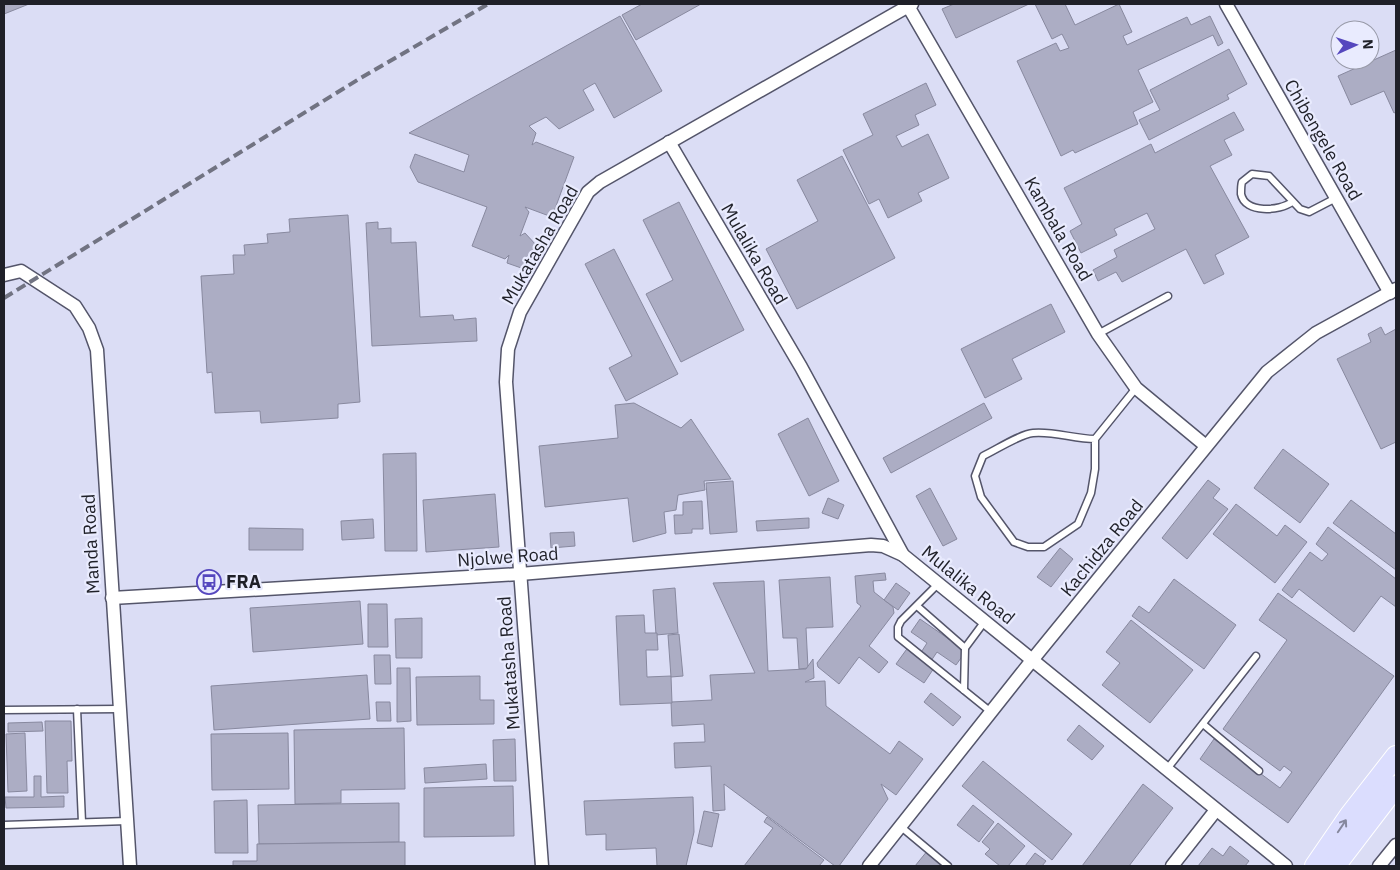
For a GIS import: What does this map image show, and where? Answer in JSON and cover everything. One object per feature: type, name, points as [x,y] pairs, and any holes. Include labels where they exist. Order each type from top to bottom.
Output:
[{"type":"main road","points":[[1315,866],[1350,815],[1396,756]]},
{"type":"main road","points":[[1336,866],[1396,786]]},
{"type":"street","name":"Chibengele Road","points":[[1226,4],[1336,198],[1393,291]]},
{"type":"street","name":"Mukatasha Road","points":[[542,866],[506,382],[508,350],[520,312],[588,192],[610,175],[910,5]]},
{"type":"street","name":"Kambala Road","points":[[910,5],[1098,334],[1136,388],[1206,446]]},
{"type":"street","name":"Mulalika Road","points":[[669,142],[801,367],[903,555],[1286,866]]},
{"type":"street","name":"Manda Road","points":[[4,275],[21,271],[75,306],[89,328],[98,350],[130,866]]},
{"type":"street","name":"Kachidza Road","points":[[869,866],[1033,659],[1267,372],[1293,349],[1331,325],[1393,291]]},
{"type":"street","name":"Njolwe Road","points":[[112,598],[520,574],[871,545],[883,546],[903,555]]},
{"type":"street","points":[[1172,866],[1216,810]]},
{"type":"street","points":[[1379,866],[1396,845]]},
{"type":"lane","points":[[1292,202],[1266,210],[1248,205],[1241,195],[1242,182],[1252,174],[1269,176],[1292,202],[1300,209],[1310,212],[1336,198]]},
{"type":"lane","points":[[1098,334],[1168,296]]},
{"type":"lane","points":[[1095,439],[1077,439],[1057,433],[1031,433],[983,456],[975,476],[981,497],[1014,542],[1028,548],[1044,547],[1078,524],[1092,493],[1095,469],[1095,439],[1136,388]]},
{"type":"lane","points":[[938,584],[898,627],[898,636],[991,712]]},
{"type":"lane","points":[[917,606],[965,648]]},
{"type":"lane","points":[[964,690],[965,648],[985,622]]},
{"type":"lane","points":[[1167,769],[1256,656]]},
{"type":"lane","points":[[77,709],[82,822]]},
{"type":"lane","points":[[4,710],[119,709]]},
{"type":"lane","points":[[1202,724],[1259,771]]},
{"type":"lane","points":[[4,825],[127,821]]},
{"type":"lane","points":[[900,826],[948,866]]},
{"type":"building","points":[[4,4],[29,4],[4,14]]},
{"type":"building","points":[[642,4],[701,4],[636,40],[622,15]]},
{"type":"building","points":[[954,4],[1029,4],[956,38],[942,9]]},
{"type":"building","points":[[1035,4],[1065,4],[1075,25],[1119,4],[1132,32],[1123,36],[1127,45],[1187,17],[1191,25],[1210,16],[1223,43],[1218,46],[1213,35],[1138,70],[1153,102],[1133,112],[1138,124],[1075,153],[1073,150],[1061,156],[1017,61],[1056,43],[1060,51],[1069,48],[1062,34],[1052,39]]},
{"type":"building","points":[[620,16],[662,91],[614,118],[595,83],[583,90],[594,110],[559,129],[546,117],[529,126],[536,133],[532,145],[536,142],[574,157],[552,217],[525,207],[529,212],[520,236],[525,233],[536,245],[527,270],[507,263],[509,255],[505,259],[472,246],[487,207],[418,182],[410,167],[415,154],[464,172],[469,155],[409,133]]},
{"type":"building","points":[[1229,49],[1247,84],[1227,95],[1229,99],[1149,140],[1139,120],[1160,110],[1150,90]]},
{"type":"building","points":[[1396,50],[1396,112],[1394,113],[1384,91],[1351,105],[1338,76],[1351,70],[1380,70],[1380,57]]},
{"type":"building","points":[[926,83],[936,105],[915,115],[919,125],[896,136],[902,147],[928,134],[949,178],[918,193],[922,201],[888,218],[879,199],[869,204],[843,150],[873,135],[863,114]]},
{"type":"building","points":[[1234,112],[1244,130],[1224,140],[1232,155],[1210,166],[1249,237],[1215,255],[1224,274],[1204,284],[1186,249],[1122,282],[1116,272],[1098,281],[1093,270],[1117,257],[1114,250],[1155,229],[1147,213],[1114,229],[1117,235],[1081,253],[1070,231],[1082,224],[1064,188],[1151,144],[1155,153]]},
{"type":"building","points":[[842,156],[895,258],[797,309],[766,249],[818,221],[797,180]]},
{"type":"building","points":[[679,202],[744,330],[681,362],[646,294],[673,280],[643,220]]},
{"type":"building","points":[[348,215],[360,402],[338,404],[338,418],[261,423],[260,411],[215,413],[212,372],[207,373],[201,276],[234,274],[233,255],[245,255],[244,245],[268,243],[267,234],[290,232],[289,219]]},
{"type":"building","points":[[378,222],[378,229],[391,228],[391,243],[416,242],[420,317],[453,315],[454,320],[476,318],[477,341],[372,346],[366,223]]},
{"type":"building","points":[[614,249],[678,374],[626,401],[609,368],[632,356],[585,264]]},
{"type":"building","points":[[1051,304],[1065,332],[1012,359],[1022,379],[985,398],[961,349]]},
{"type":"building","points":[[1381,327],[1385,335],[1396,329],[1396,442],[1381,449],[1337,359],[1371,342],[1368,334]]},
{"type":"building","points":[[634,403],[681,428],[691,419],[731,479],[704,481],[705,490],[678,495],[676,510],[664,512],[666,533],[633,542],[628,498],[545,507],[539,446],[618,438],[615,405]]},
{"type":"building","points":[[984,403],[992,418],[891,473],[883,458]]},
{"type":"building","points":[[808,418],[839,481],[809,496],[778,434]]},
{"type":"building","points":[[1283,449],[1329,484],[1300,523],[1254,488]]},
{"type":"building","points":[[416,453],[417,551],[385,551],[383,454]]},
{"type":"building","points":[[1208,480],[1220,489],[1213,498],[1228,509],[1187,559],[1162,538]]},
{"type":"building","points":[[733,481],[737,532],[710,534],[706,483]]},
{"type":"building","points":[[930,488],[957,539],[943,546],[916,496]]},
{"type":"building","points":[[495,494],[499,547],[426,552],[423,500]]},
{"type":"building","points":[[828,498],[844,505],[838,519],[822,513]]},
{"type":"building","points":[[1351,500],[1396,534],[1396,570],[1333,523]]},
{"type":"building","points":[[702,501],[703,529],[692,529],[692,533],[675,534],[674,515],[683,515],[683,502]]},
{"type":"building","points":[[1236,504],[1277,536],[1285,525],[1307,542],[1275,583],[1213,534]]},
{"type":"building","points":[[809,518],[809,528],[757,531],[756,521]]},
{"type":"building","points":[[373,519],[374,538],[342,540],[341,521]]},
{"type":"building","points":[[1328,527],[1396,579],[1396,607],[1381,596],[1354,632],[1299,589],[1292,598],[1282,590],[1310,552],[1322,561],[1328,554],[1316,544]]},
{"type":"building","points":[[249,528],[303,529],[303,550],[249,550]]},
{"type":"building","points":[[574,532],[575,546],[551,548],[550,533]]},
{"type":"building","points":[[1060,548],[1073,559],[1051,587],[1037,577]]},
{"type":"building","points":[[885,573],[886,580],[873,581],[874,592],[893,607],[894,613],[869,646],[888,662],[879,673],[859,657],[839,684],[818,667],[817,663],[861,606],[857,603],[855,576]]},
{"type":"building","points":[[830,577],[833,627],[806,628],[808,668],[799,669],[797,638],[783,638],[779,580]]},
{"type":"building","points":[[1174,579],[1236,625],[1204,669],[1132,616],[1139,606],[1149,613]]},
{"type":"building","points":[[764,581],[768,671],[806,669],[813,659],[814,678],[805,682],[825,681],[826,706],[890,754],[899,741],[923,759],[896,795],[881,784],[888,799],[839,866],[835,866],[724,784],[725,810],[713,811],[711,766],[675,768],[674,743],[705,742],[704,724],[672,726],[671,702],[712,700],[710,675],[755,673],[713,583]]},
{"type":"building","points":[[896,583],[910,593],[898,610],[884,600]]},
{"type":"building","points":[[675,588],[678,633],[656,635],[653,590]]},
{"type":"building","points":[[1278,593],[1394,676],[1288,823],[1200,759],[1214,739],[1280,788],[1292,772],[1284,766],[1280,771],[1223,729],[1287,640],[1259,620]]},
{"type":"building","points":[[360,601],[363,644],[253,652],[250,608]]},
{"type":"building","points":[[368,604],[387,604],[388,647],[368,647]]},
{"type":"building","points":[[644,615],[645,633],[657,633],[658,650],[646,650],[647,677],[671,676],[672,703],[620,705],[616,616]]},
{"type":"building","points":[[422,618],[422,658],[396,658],[395,619]]},
{"type":"building","points":[[920,619],[966,651],[956,665],[937,652],[929,664],[934,668],[924,683],[896,664],[909,646],[920,654],[927,643],[911,632]]},
{"type":"building","points":[[1131,620],[1193,670],[1150,723],[1102,685],[1120,663],[1106,652]]},
{"type":"building","points":[[679,634],[683,676],[671,677],[668,635]]},
{"type":"building","points":[[374,655],[390,655],[391,684],[375,684]]},
{"type":"building","points":[[397,668],[410,668],[411,721],[397,722]]},
{"type":"building","points":[[367,675],[370,719],[214,730],[211,686]]},
{"type":"building","points":[[480,676],[480,700],[494,700],[494,724],[417,725],[416,677]]},
{"type":"building","points":[[931,693],[961,717],[953,726],[924,702]]},
{"type":"building","points":[[376,702],[390,702],[391,721],[377,721]]},
{"type":"building","points":[[45,721],[71,721],[72,761],[67,761],[68,793],[47,793]]},
{"type":"building","points":[[42,722],[43,731],[8,732],[8,723]]},
{"type":"building","points":[[1079,725],[1104,746],[1092,760],[1067,740]]},
{"type":"building","points":[[404,728],[405,789],[341,790],[341,803],[295,804],[294,730]]},
{"type":"building","points":[[25,733],[27,791],[8,792],[6,734]]},
{"type":"building","points":[[288,733],[289,789],[212,790],[211,734]]},
{"type":"building","points":[[515,739],[516,781],[494,781],[493,740]]},
{"type":"building","points":[[983,761],[1072,834],[1052,860],[962,786]]},
{"type":"building","points":[[486,764],[487,779],[425,783],[424,768]]},
{"type":"building","points":[[34,776],[41,776],[41,797],[64,796],[64,807],[6,808],[5,797],[34,797]]},
{"type":"building","points":[[1143,784],[1173,808],[1129,866],[1082,866]]},
{"type":"building","points":[[513,786],[514,836],[424,837],[424,788]]},
{"type":"building","points":[[693,797],[694,832],[686,866],[657,866],[656,848],[606,850],[606,834],[586,835],[584,801]]},
{"type":"building","points":[[247,800],[248,853],[215,853],[214,801]]},
{"type":"building","points":[[399,803],[399,842],[259,844],[258,805]]},
{"type":"building","points":[[973,805],[994,822],[979,842],[957,825]]},
{"type":"building","points":[[704,811],[719,814],[712,847],[697,843]]},
{"type":"building","points":[[767,817],[824,860],[819,866],[744,866],[773,828],[764,822]]},
{"type":"building","points":[[998,823],[1025,846],[1008,866],[1000,866],[985,854],[990,849],[982,842]]},
{"type":"building","points":[[405,842],[405,866],[233,866],[233,861],[257,861],[257,844]]},
{"type":"building","points":[[1230,846],[1249,861],[1245,866],[1198,866],[1212,848],[1223,856]]},
{"type":"building","points":[[928,850],[949,866],[915,866]]},
{"type":"building","points":[[1035,853],[1046,861],[1042,866],[1025,866]]},
{"type":"railway","points":[[4,298],[359,79],[488,4]]},
{"type":"place","name":"FRA","points":[[209,582]]}]
